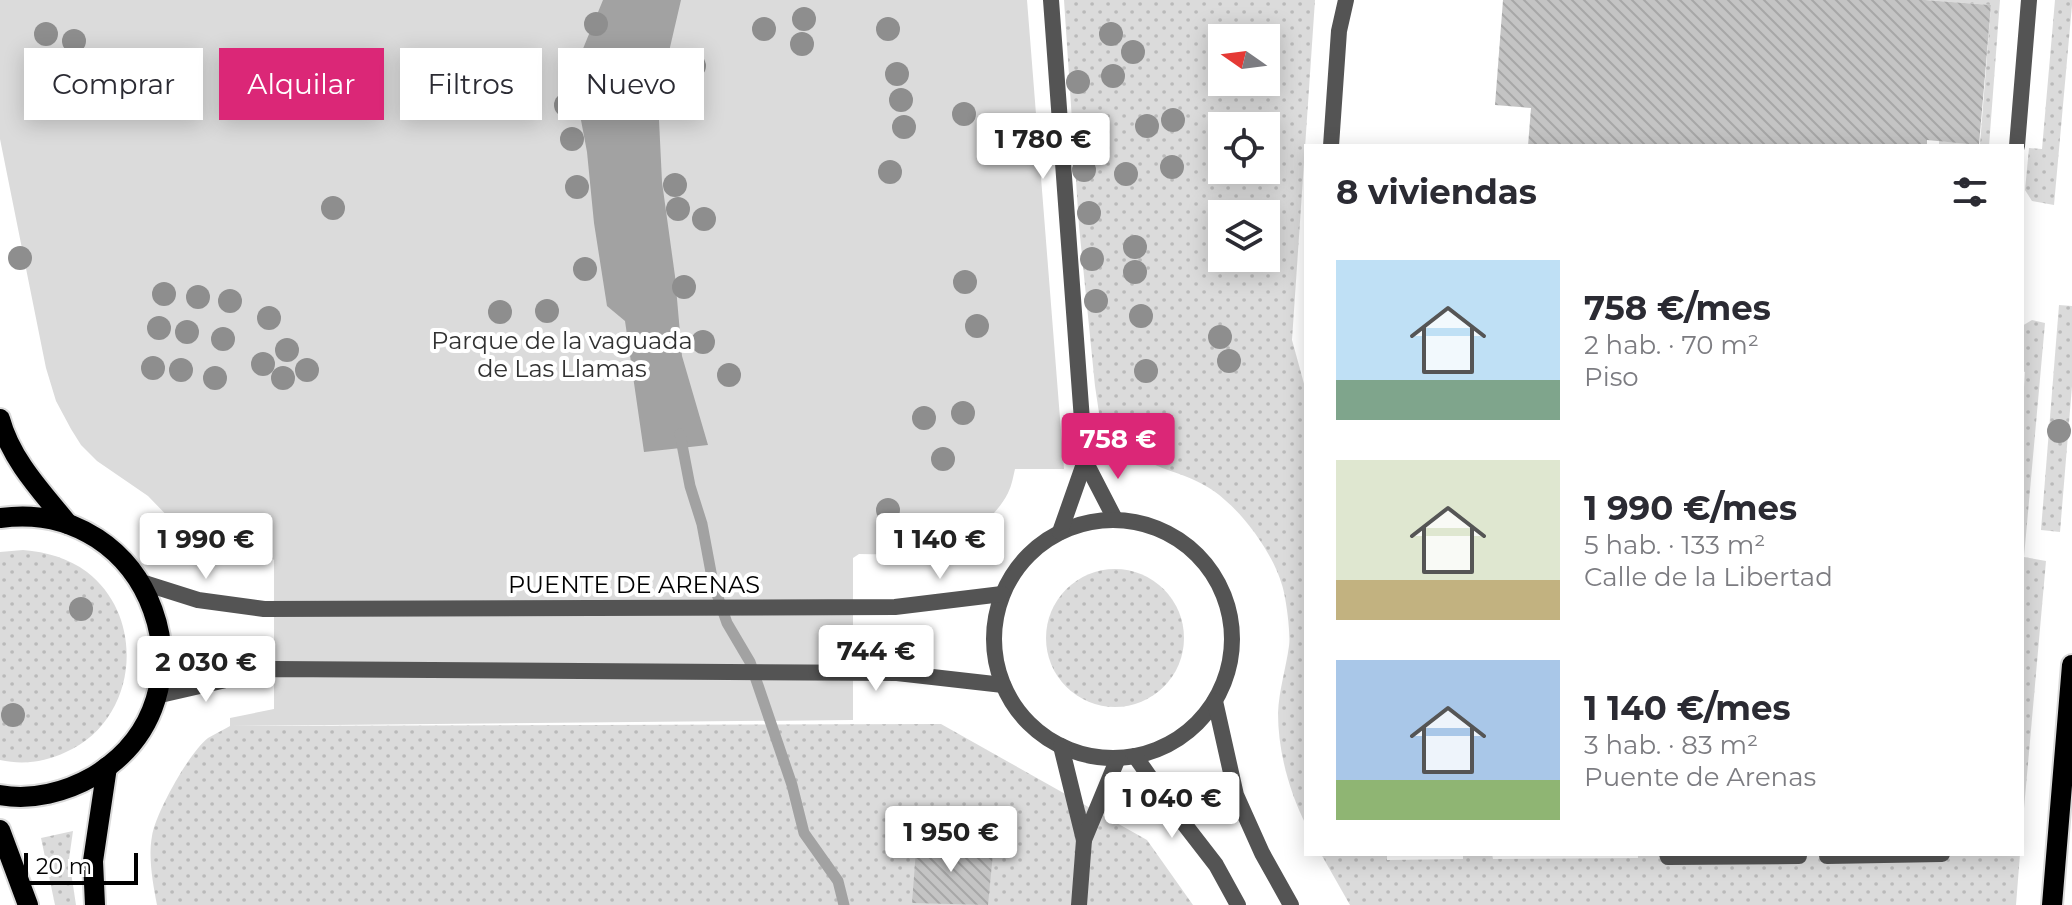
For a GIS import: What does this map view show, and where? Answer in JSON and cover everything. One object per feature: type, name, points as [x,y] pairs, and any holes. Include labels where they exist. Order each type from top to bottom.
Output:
[{"type":"main road","points":[[0,419],[20,463],[68,524]]},
{"type":"main road","points":[[0,518],[42,517],[68,524],[109,547],[141,582],[161,637],[161,666],[156,696],[145,722],[129,747],[107,767],[78,785],[46,795],[0,795]]},
{"type":"main road","points":[[2052,905],[2072,665]]},
{"type":"main road","points":[[95,905],[93,861],[107,767]]},
{"type":"main road","points":[[0,830],[28,905]]},
{"type":"street","points":[[1051,0],[1085,461],[1115,519]]},
{"type":"street","points":[[1331,144],[1339,31],[1346,0]]},
{"type":"street","points":[[2017,144],[2029,0]]},
{"type":"street","points":[[1060,532],[1085,461]]},
{"type":"street","points":[[1115,519],[1138,521],[1159,529],[1180,539],[1197,554],[1223,592],[1232,636],[1231,658],[1215,701],[1196,724],[1172,743],[1135,756],[1099,758],[1061,746],[1026,721],[1003,685],[996,663],[994,639],[1002,594],[1025,558],[1041,543],[1078,524],[1115,519]]},
{"type":"street","name":"PUENTE DE ARENAS","points":[[141,582],[198,600],[269,609],[895,607],[1002,594]]},
{"type":"street","points":[[156,696],[274,669],[897,673],[1003,685]]},
{"type":"street","points":[[1215,701],[1236,795],[1262,853],[1291,905]]},
{"type":"street","points":[[1061,746],[1084,840]]},
{"type":"street","points":[[1135,756],[1216,865],[1238,905]]},
{"type":"street","points":[[1079,905],[1084,840],[1118,758]]},
{"type":"street","points":[[1668,856],[1799,856]]},
{"type":"green space","name":"Parque de la vaguada de Las Llamas","points":[[0,0],[1027,0],[1064,469],[1015,469],[1009,490],[991,516],[966,534],[939,547],[898,554],[859,554],[853,558],[853,720],[230,726],[230,718],[274,709],[274,560],[269,556],[227,551],[197,542],[148,496],[97,461],[81,445],[56,401],[46,368],[0,139]]},
{"type":"green space","points":[[1064,0],[1315,0],[1292,340],[1304,384],[1304,820],[1290,785],[1280,742],[1279,704],[1289,625],[1282,585],[1270,557],[1251,528],[1216,493],[1136,454],[1118,431],[1102,433],[1079,226]]},
{"type":"green space","points":[[1925,0],[2000,0],[1989,144],[1980,144],[1991,5]]},
{"type":"green space","points":[[2055,0],[2072,0],[2072,5],[2054,205],[2032,201],[2025,190],[2029,148],[2042,149]]},
{"type":"green space","points":[[1939,141],[1980,144],[1939,144]]},
{"type":"green space","points":[[2059,305],[2072,306],[2072,386],[2060,532],[2041,530]]},
{"type":"green space","points":[[2032,320],[2045,323],[2024,557],[2025,372],[2024,325]]},
{"type":"green space","points":[[23,550],[65,559],[87,572],[107,592],[119,616],[126,641],[126,668],[120,694],[108,717],[90,737],[66,752],[34,762],[0,760],[0,552]]},
{"type":"green space","points":[[2024,557],[2046,561],[2024,808]]},
{"type":"green space","points":[[1115,569],[1142,574],[1164,589],[1179,611],[1184,638],[1179,665],[1164,687],[1142,702],[1115,707],[1088,702],[1066,687],[1051,665],[1046,638],[1051,611],[1066,589],[1088,574]]},
{"type":"green space","points":[[941,724],[1147,840],[1193,905],[157,905],[152,871],[152,836],[166,798],[200,746],[230,726]]},
{"type":"green space","points":[[73,831],[69,859],[76,905],[55,905],[41,838]]},
{"type":"green space","points":[[1322,856],[1387,856],[1387,860],[1463,859],[1463,856],[1492,856],[1493,859],[2020,856],[2016,905],[1350,905]]},
{"type":"shaded area","points":[[603,0],[681,0],[670,48],[583,48]]},
{"type":"shaded area","points":[[581,120],[659,120],[662,182],[682,356],[708,445],[644,452],[625,321],[607,306]]},
{"type":"building","points":[[1503,0],[1925,0],[1991,5],[1979,144],[1927,140],[1927,144],[1528,144],[1531,108],[1495,105]]},
{"type":"building","points":[[917,837],[993,853],[988,905],[912,903]]},
{"type":"waterway","points":[[680,434],[713,583],[727,623],[750,662],[792,785],[804,833],[838,881],[844,905]]}]
